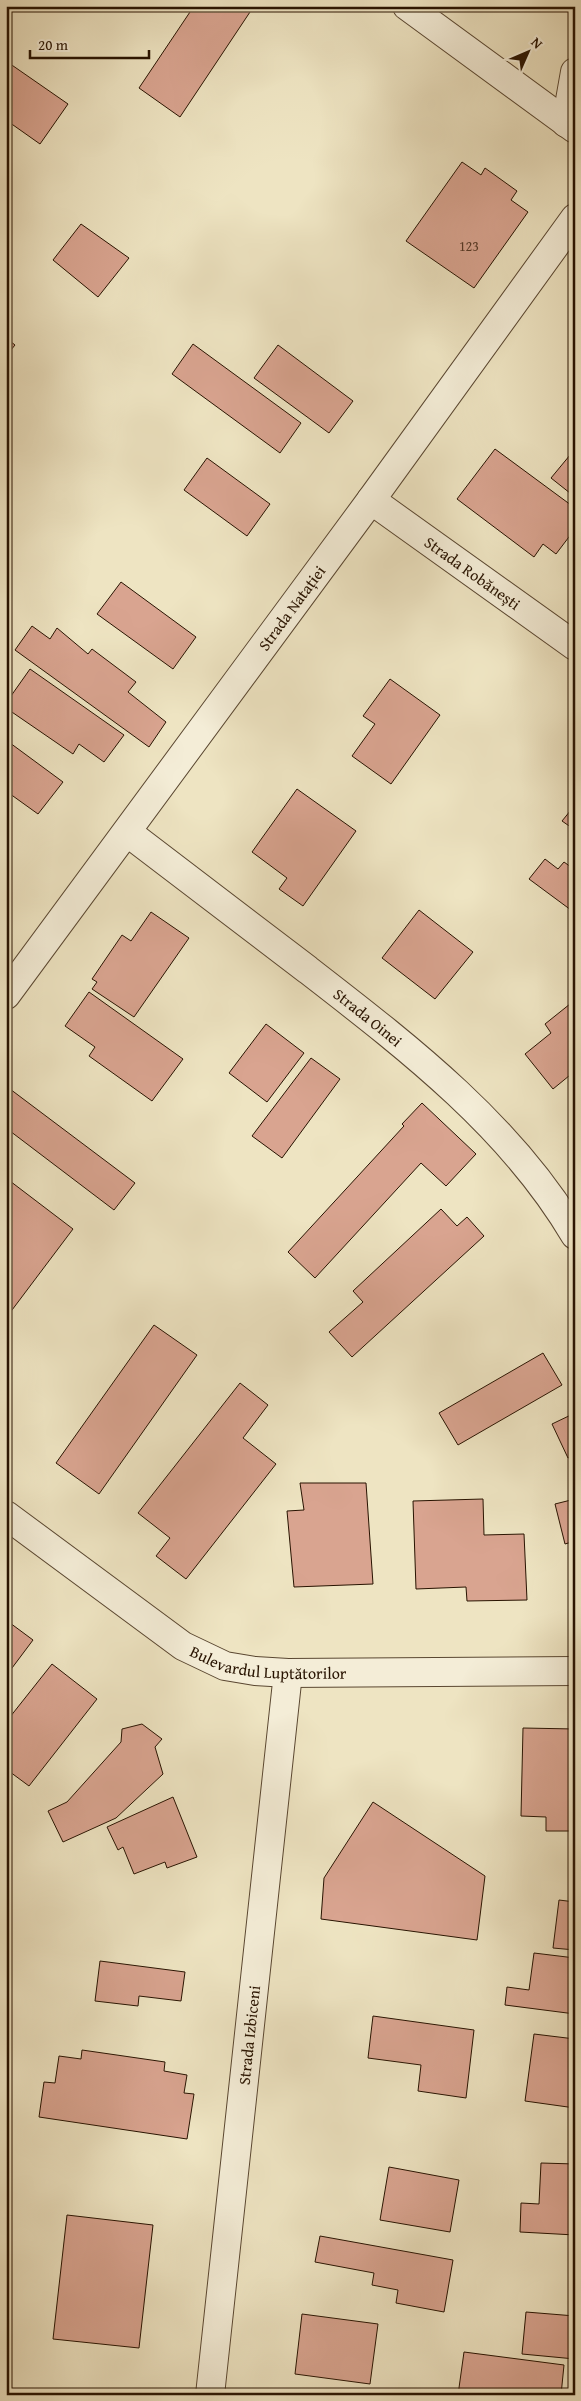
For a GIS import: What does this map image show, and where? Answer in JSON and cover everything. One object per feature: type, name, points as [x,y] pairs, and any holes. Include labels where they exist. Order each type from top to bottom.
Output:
[{"type":"street","points":[[407,6],[570,126]]},
{"type":"street","points":[[570,126],[575,72]]},
{"type":"street","name":"Strada Natației","points":[[6,995],[371,500],[575,218]]},
{"type":"street","name":"Strada Robănești","points":[[371,500],[575,646]]},
{"type":"street","name":"Strada Oinei","points":[[127,832],[386,1031],[463,1099],[516,1152],[563,1215],[575,1235]]},
{"type":"street","name":"Bulevardul Luptătorilor","points":[[6,1515],[183,1646],[225,1666],[255,1672],[288,1673],[575,1671]]},
{"type":"street","name":"Strada Izbiceni","points":[[210,2395],[288,1673]]},
{"type":"building","points":[[194,6],[254,6],[180,117],[139,88]]},
{"type":"building","points":[[6,61],[68,104],[40,144],[6,120]]},
{"type":"building","points":[[462,162],[481,175],[485,168],[517,191],[511,200],[528,212],[474,288],[406,241]]},
{"type":"building","points":[[81,224],[129,258],[98,297],[53,260]]},
{"type":"building","points":[[6,338],[15,345],[6,356]]},
{"type":"building","points":[[193,344],[301,423],[280,453],[172,374]]},
{"type":"building","points":[[278,345],[353,401],[329,433],[254,378]]},
{"type":"building","points":[[495,449],[575,508],[575,529],[556,554],[543,544],[534,557],[457,499]]},
{"type":"building","points":[[575,449],[575,497],[551,478]]},
{"type":"building","points":[[207,458],[270,504],[247,536],[184,490]]},
{"type":"building","points":[[121,582],[196,637],[173,669],[97,614]]},
{"type":"building","points":[[32,626],[50,639],[57,628],[88,654],[92,649],[136,682],[128,692],[166,722],[149,747],[15,650]]},
{"type":"building","points":[[30,669],[124,735],[104,762],[79,744],[73,754],[6,708],[6,703]]},
{"type":"building","points":[[390,679],[440,715],[391,784],[352,756],[375,724],[363,716]]},
{"type":"building","points":[[6,740],[63,782],[38,814],[6,791]]},
{"type":"building","points":[[297,789],[356,831],[303,906],[279,889],[287,878],[252,852]]},
{"type":"building","points":[[575,805],[575,830],[562,821]]},
{"type":"building","points":[[545,859],[558,869],[564,862],[575,870],[575,913],[529,879]]},
{"type":"building","points":[[419,910],[473,952],[435,999],[382,958]]},
{"type":"building","points":[[151,912],[189,938],[134,1017],[92,989],[97,982],[92,979],[122,935],[131,941]]},
{"type":"building","points":[[89,992],[183,1059],[152,1101],[89,1056],[95,1047],[65,1026]]},
{"type":"building","points":[[575,1000],[575,1071],[553,1089],[525,1054],[551,1033],[545,1024]]},
{"type":"building","points":[[266,1024],[304,1053],[267,1102],[229,1073]]},
{"type":"building","points":[[311,1058],[340,1079],[282,1158],[252,1136]]},
{"type":"building","points":[[6,1086],[135,1183],[114,1210],[6,1128]]},
{"type":"building","points":[[422,1103],[476,1154],[446,1186],[421,1163],[315,1278],[288,1252],[404,1126],[402,1124]]},
{"type":"building","points":[[6,1178],[73,1229],[9,1314],[6,1313]]},
{"type":"building","points":[[441,1209],[457,1226],[467,1217],[484,1236],[352,1357],[329,1332],[363,1302],[353,1291]]},
{"type":"building","points":[[154,1325],[197,1355],[99,1494],[56,1463]]},
{"type":"building","points":[[543,1353],[562,1385],[458,1445],[439,1413]]},
{"type":"building","points":[[240,1383],[268,1405],[243,1438],[276,1464],[186,1579],[156,1556],[170,1538],[138,1513]]},
{"type":"building","points":[[575,1413],[575,1455],[568,1458],[552,1424]]},
{"type":"building","points":[[300,1483],[366,1483],[373,1584],[294,1587],[287,1511],[304,1510]]},
{"type":"building","points":[[483,1499],[484,1535],[524,1534],[527,1600],[467,1601],[466,1587],[416,1589],[413,1501]]},
{"type":"building","points":[[575,1499],[575,1541],[565,1544],[555,1504]]},
{"type":"building","points":[[6,1620],[33,1640],[6,1676]]},
{"type":"building","points":[[52,1664],[97,1699],[29,1786],[6,1769],[6,1722]]},
{"type":"building","points":[[142,1724],[162,1739],[155,1747],[163,1774],[116,1818],[63,1842],[48,1811],[67,1802],[121,1742],[122,1729]]},
{"type":"building","points":[[523,1728],[575,1729],[575,1831],[546,1831],[546,1817],[521,1816]]},
{"type":"building","points":[[173,1797],[197,1857],[167,1868],[165,1862],[134,1874],[123,1847],[118,1850],[107,1827]]},
{"type":"building","points":[[373,1802],[485,1876],[477,1940],[321,1919],[324,1878]]},
{"type":"building","points":[[559,1900],[575,1902],[575,1950],[553,1948]]},
{"type":"building","points":[[534,1953],[575,1958],[575,2014],[505,2005],[507,1987],[529,1990]]},
{"type":"building","points":[[100,1961],[185,1972],[181,2001],[139,1996],[138,2006],[95,2001]]},
{"type":"building","points":[[373,2016],[474,2030],[466,2098],[418,2091],[421,2065],[368,2058]]},
{"type":"building","points":[[534,2034],[575,2039],[575,2108],[525,2101]]},
{"type":"building","points":[[82,2050],[165,2062],[164,2071],[187,2075],[184,2093],[194,2094],[187,2139],[39,2117],[44,2082],[55,2083],[59,2056],[81,2059]]},
{"type":"building","points":[[541,2163],[575,2164],[575,2235],[520,2232],[521,2203],[539,2204]]},
{"type":"building","points":[[389,2167],[459,2180],[450,2232],[380,2220]]},
{"type":"building","points":[[67,2215],[153,2225],[139,2348],[53,2339]]},
{"type":"building","points":[[320,2236],[453,2260],[444,2312],[396,2303],[398,2290],[372,2285],[374,2273],[315,2262]]},
{"type":"building","points":[[526,2312],[575,2316],[575,2359],[522,2354]]},
{"type":"building","points":[[302,2314],[378,2324],[370,2384],[295,2374]]},
{"type":"building","points":[[464,2352],[564,2365],[561,2395],[458,2395]]}]
